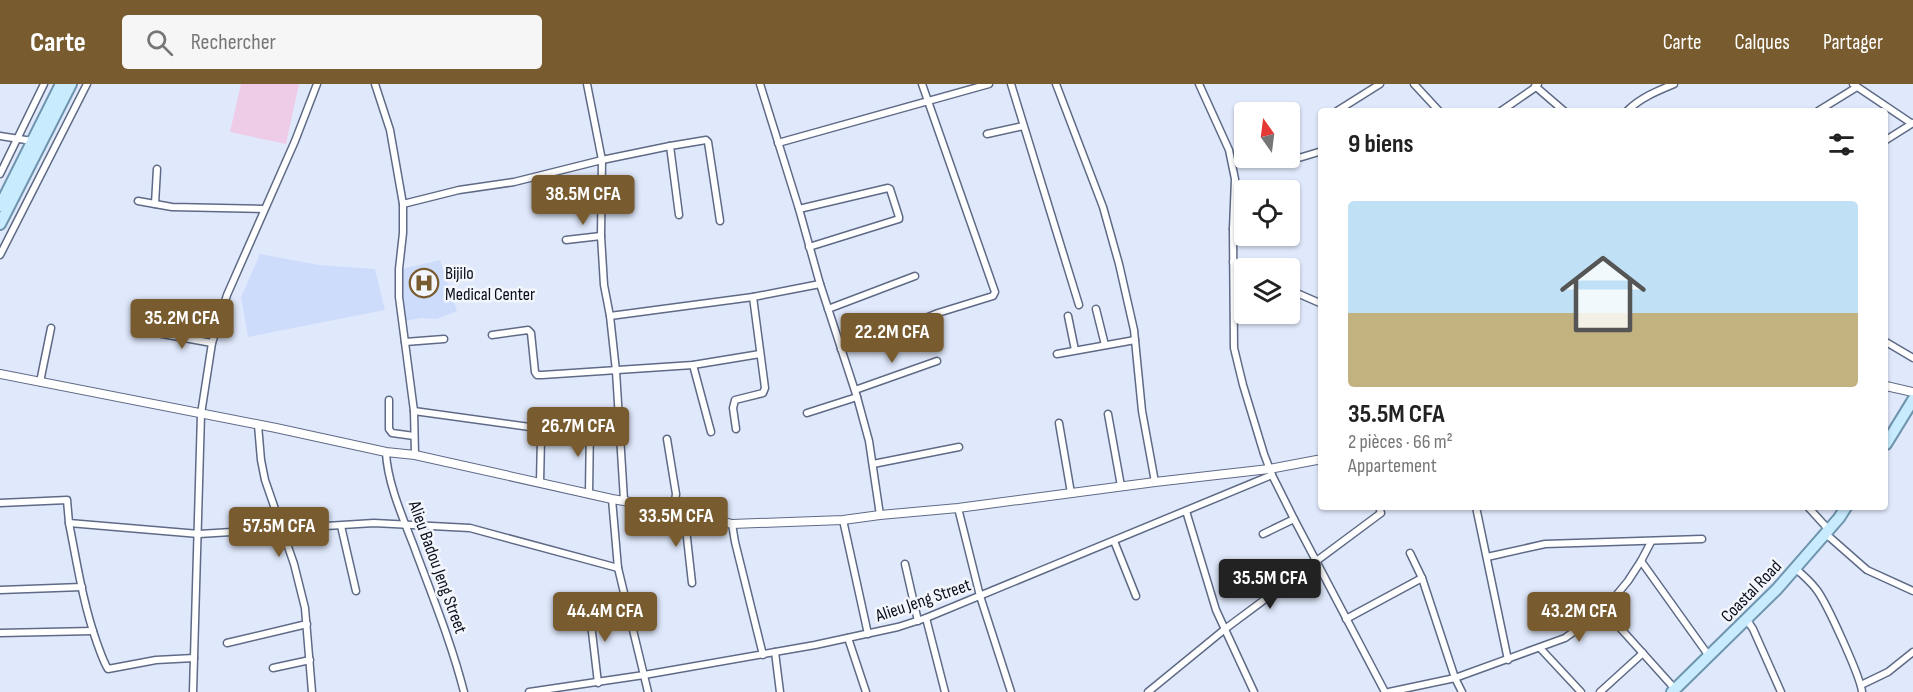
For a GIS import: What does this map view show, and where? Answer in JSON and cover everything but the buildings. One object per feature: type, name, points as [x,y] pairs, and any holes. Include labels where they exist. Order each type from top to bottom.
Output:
[{"type":"main road","points":[[0,206],[61,84]]},
{"type":"main road","points":[[0,224],[71,84]]},
{"type":"main road","points":[[1888,441],[1913,400]]},
{"type":"main road","name":"Coastal Road","points":[[1674,690],[1796,569],[1844,510]]},
{"type":"street","points":[[0,174],[44,84]]},
{"type":"street","points":[[0,255],[87,84]]},
{"type":"street","points":[[193,692],[201,414],[212,343],[227,295],[317,84]]},
{"type":"street","points":[[375,84],[390,130],[403,204],[404,233],[399,269],[399,297],[414,411],[414,455]]},
{"type":"street","points":[[587,84],[602,160],[601,236],[604,285],[616,371],[624,500]]},
{"type":"street","points":[[760,84],[840,349],[856,394],[873,464],[880,515]]},
{"type":"street","points":[[840,349],[884,335],[938,313],[993,296],[995,292],[922,84]]},
{"type":"street","points":[[778,143],[989,84]]},
{"type":"street","points":[[1011,84],[1079,305]]},
{"type":"street","points":[[1056,84],[1103,207],[1119,264],[1135,340],[1142,411],[1155,482]]},
{"type":"street","points":[[1199,84],[1228,150],[1235,179],[1234,348],[1243,385],[1270,472],[1346,619],[1387,692],[1455,678],[1565,638],[1604,610],[1641,561],[1651,542]]},
{"type":"street","points":[[1342,108],[1380,84]]},
{"type":"street","points":[[1414,84],[1436,108]]},
{"type":"street","points":[[1631,108],[1653,93],[1674,84]]},
{"type":"street","points":[[1506,108],[1536,85],[1561,108]]},
{"type":"street","points":[[1822,108],[1855,85],[1912,123],[1888,139]]},
{"type":"street","points":[[987,134],[1023,126]]},
{"type":"street","points":[[0,136],[32,141]]},
{"type":"street","points":[[403,204],[459,190],[514,182],[602,160],[702,139],[708,142],[720,221]]},
{"type":"street","points":[[670,146],[679,215]]},
{"type":"street","points":[[1300,158],[1318,152]]},
{"type":"street","points":[[155,204],[157,169]]},
{"type":"street","points":[[799,208],[888,188],[899,217],[810,247]]},
{"type":"street","points":[[138,201],[172,207],[264,209]]},
{"type":"street","points":[[566,240],[601,236]]},
{"type":"street","points":[[828,309],[915,276]]},
{"type":"street","points":[[610,315],[753,297],[820,284]]},
{"type":"street","points":[[1300,294],[1318,302]]},
{"type":"street","points":[[736,429],[733,408],[735,400],[763,393],[765,388],[753,297]]},
{"type":"street","points":[[1096,309],[1105,345]]},
{"type":"street","points":[[1068,316],[1075,350]]},
{"type":"street","points":[[40,382],[51,328]]},
{"type":"street","points":[[492,335],[528,330],[531,333],[537,375],[693,365],[760,354]]},
{"type":"street","points":[[157,333],[212,343]]},
{"type":"street","points":[[405,342],[444,339]]},
{"type":"street","points":[[1057,354],[1135,340]]},
{"type":"street","points":[[1888,343],[1913,358]]},
{"type":"street","points":[[807,413],[937,361]]},
{"type":"street","points":[[693,365],[711,432]]},
{"type":"street","points":[[0,374],[386,452],[414,455],[589,494],[671,508],[732,524],[843,520],[958,508],[1155,482],[1270,472],[1318,460]]},
{"type":"street","points":[[1888,386],[1913,392]]},
{"type":"street","points":[[389,400],[389,429],[392,433],[414,436]]},
{"type":"street","points":[[414,411],[537,428],[541,438],[540,483]]},
{"type":"street","points":[[1108,414],[1121,486]]},
{"type":"street","points":[[589,494],[590,423]]},
{"type":"street","points":[[1059,423],[1071,493]]},
{"type":"street","points":[[258,425],[265,480],[294,564],[307,624],[312,692]]},
{"type":"street","points":[[667,439],[676,494],[671,508]]},
{"type":"street","points":[[873,464],[959,447]]},
{"type":"street","name":"Alieu Badou Jeng Street","points":[[386,452],[387,466],[406,525],[456,657],[464,692]]},
{"type":"street","name":"Alieu Jeng Street","points":[[530,692],[763,655],[868,634],[918,621],[1186,511],[1270,472]]},
{"type":"street","points":[[612,498],[618,568],[648,692]]},
{"type":"street","points":[[0,503],[67,500],[69,523],[82,587],[93,631],[108,669],[156,660],[194,658]]},
{"type":"street","points":[[958,508],[980,596],[1011,692]]},
{"type":"street","points":[[1148,692],[1225,630],[1381,513],[1380,510]]},
{"type":"street","points":[[1477,510],[1508,660]]},
{"type":"street","points":[[1810,510],[1827,532],[1867,570],[1913,591]]},
{"type":"street","points":[[684,511],[692,583]]},
{"type":"street","points":[[1186,511],[1216,610],[1254,692]]},
{"type":"street","points":[[1263,534],[1294,519]]},
{"type":"street","points":[[843,520],[868,634]]},
{"type":"street","points":[[69,523],[199,534],[375,523],[470,528],[618,568]]},
{"type":"street","points":[[732,524],[763,655]]},
{"type":"street","points":[[341,526],[356,591]]},
{"type":"street","points":[[1487,557],[1545,544],[1702,539]]},
{"type":"street","points":[[1114,541],[1136,596]]},
{"type":"street","points":[[1410,553],[1422,578],[1455,678],[1462,692]]},
{"type":"street","points":[[1641,561],[1709,656]]},
{"type":"street","points":[[905,564],[918,621]]},
{"type":"street","points":[[1796,569],[1817,590],[1862,688],[1913,653]]},
{"type":"street","points":[[1346,619],[1422,578]]},
{"type":"street","points":[[0,590],[82,587]]},
{"type":"street","points":[[587,608],[598,682]]},
{"type":"street","points":[[1604,610],[1674,690]]},
{"type":"street","points":[[926,618],[945,692]]},
{"type":"street","points":[[1747,620],[1781,692]]},
{"type":"street","points":[[227,643],[307,624]]},
{"type":"street","points":[[0,633],[93,631]]},
{"type":"street","points":[[848,638],[866,692]]},
{"type":"street","points":[[1540,648],[1581,692]]},
{"type":"street","points":[[775,652],[780,692]]},
{"type":"street","points":[[1600,692],[1642,653]]},
{"type":"street","points":[[273,668],[310,660]]},
{"type":"shaded area","points":[[241,84],[299,84],[286,144],[230,132]]},
{"type":"shaded area","points":[[260,254],[319,265],[375,269],[385,310],[248,337],[241,297]]},
{"type":"shaded area","name":"Bijilo Medical Center","points":[[440,260],[457,311],[437,319],[421,318],[405,321],[400,297],[401,269]]},
{"type":"place","name":"Bijilo Medical Center","points":[[424,283]]}]
